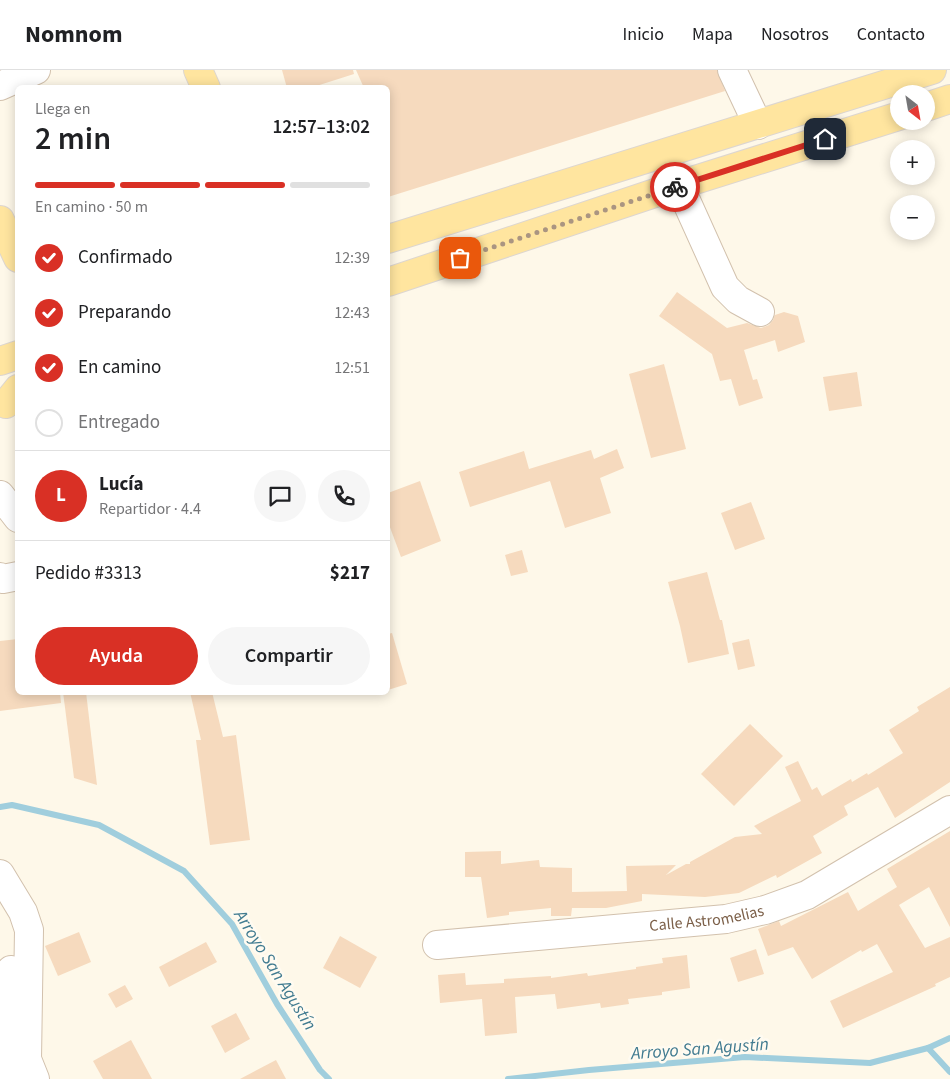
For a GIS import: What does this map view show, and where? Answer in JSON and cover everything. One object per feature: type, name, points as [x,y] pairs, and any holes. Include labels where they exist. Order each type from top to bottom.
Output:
[{"type":"main road","points":[[198,70],[205,85]]},
{"type":"main road","points":[[390,238],[932,70]]},
{"type":"main road","points":[[935,104],[950,99]]},
{"type":"main road","points":[[390,281],[679,185],[890,119]]},
{"type":"main road","points":[[0,220],[15,252]]},
{"type":"main road","points":[[0,361],[15,356]]},
{"type":"street","points":[[0,86],[36,70]]},
{"type":"street","points":[[732,70],[758,125]]},
{"type":"street","points":[[679,185],[724,287],[738,300],[760,312]]},
{"type":"street","points":[[0,495],[15,514]]},
{"type":"street","points":[[0,578],[15,577]]},
{"type":"street","name":"Calle Astromelias","points":[[437,945],[726,919],[766,910],[807,895],[950,810]]},
{"type":"street","points":[[0,874],[17,920],[28,1059],[35,1079]]},
{"type":"street","points":[[6,1066],[17,920]]},
{"type":"building","points":[[282,70],[353,70],[354,74],[319,85],[286,85]]},
{"type":"building","points":[[356,70],[717,70],[725,91],[390,196],[390,85],[363,85]]},
{"type":"building","points":[[677,292],[727,328],[747,323],[761,328],[769,325],[775,315],[784,312],[798,316],[805,342],[778,352],[775,340],[744,350],[753,380],[757,379],[763,398],[739,406],[731,379],[720,381],[712,354],[659,316]]},
{"type":"building","points":[[664,364],[686,449],[651,458],[629,374]]},
{"type":"building","points":[[857,372],[862,406],[829,411],[823,377]]},
{"type":"building","points":[[617,449],[624,468],[600,478],[611,513],[565,528],[550,481],[470,507],[459,472],[524,451],[529,469],[591,450],[594,459]]},
{"type":"building","points":[[420,481],[441,541],[401,557],[390,527],[390,492]]},
{"type":"building","points":[[751,502],[765,539],[735,550],[721,513]]},
{"type":"building","points":[[522,550],[528,572],[511,576],[505,555]]},
{"type":"building","points":[[707,572],[720,620],[722,620],[729,654],[688,663],[668,582]]},
{"type":"building","points":[[392,633],[407,684],[390,689],[390,634]]},
{"type":"building","points":[[15,639],[15,695],[60,695],[61,703],[0,711],[0,641]]},
{"type":"building","points":[[749,639],[755,666],[738,670],[732,643]]},
{"type":"building","points":[[950,687],[950,782],[895,818],[878,787],[844,806],[848,815],[813,836],[822,853],[777,878],[776,875],[739,893],[705,897],[642,894],[642,901],[606,908],[572,908],[571,916],[551,916],[551,908],[509,912],[509,915],[487,918],[481,877],[465,877],[465,852],[501,851],[501,864],[539,860],[540,867],[572,868],[572,892],[627,891],[626,866],[676,865],[666,875],[686,864],[690,864],[690,862],[735,837],[762,834],[754,826],[801,801],[785,767],[798,761],[812,790],[817,787],[822,796],[851,779],[852,782],[867,773],[868,775],[903,753],[889,730],[919,711],[917,707]]},
{"type":"building","points":[[63,695],[86,695],[97,785],[74,778]]},
{"type":"building","points":[[191,695],[213,695],[223,737],[236,735],[250,840],[210,845],[196,740],[201,740]]},
{"type":"building","points":[[750,724],[783,756],[734,806],[701,774]]},
{"type":"building","points":[[950,831],[950,927],[929,887],[899,905],[925,948],[950,937],[950,977],[935,984],[936,986],[843,1028],[830,1001],[893,972],[877,944],[862,952],[861,950],[812,979],[793,947],[768,956],[758,929],[779,921],[781,926],[848,892],[858,911],[897,887],[887,869]]},
{"type":"building","points":[[79,932],[91,962],[58,976],[45,946]]},
{"type":"building","points":[[340,936],[377,957],[360,988],[323,968]]},
{"type":"building","points":[[206,942],[217,962],[169,987],[159,967]]},
{"type":"building","points":[[756,949],[764,974],[738,982],[730,958]]},
{"type":"building","points":[[687,955],[690,988],[662,992],[662,995],[628,999],[629,1004],[601,1008],[600,1003],[557,1009],[555,994],[515,997],[517,1033],[485,1036],[482,999],[440,1003],[438,975],[465,973],[466,985],[504,983],[504,979],[551,976],[551,978],[587,973],[588,976],[636,969],[636,967],[663,963],[662,958]]},
{"type":"building","points":[[125,985],[133,999],[116,1008],[108,994]]},
{"type":"building","points":[[236,1013],[250,1039],[225,1053],[211,1026]]},
{"type":"building","points":[[131,1040],[152,1079],[103,1079],[93,1061]]},
{"type":"building","points":[[276,1060],[286,1079],[240,1079]]},
{"type":"waterway","name":"Arroyo San Agustín","points":[[0,807],[12,805],[99,825],[184,871],[232,924],[277,1004],[320,1070],[329,1079]]},
{"type":"waterway","name":"Arroyo San Agustín","points":[[508,1079],[745,1057],[870,1063],[928,1048],[950,1038]]},
{"type":"waterway","points":[[928,1048],[950,1072]]},
{"type":"way so far","points":[[460,258],[675,187]]},
{"type":"route","points":[[675,187],[825,139]]}]
